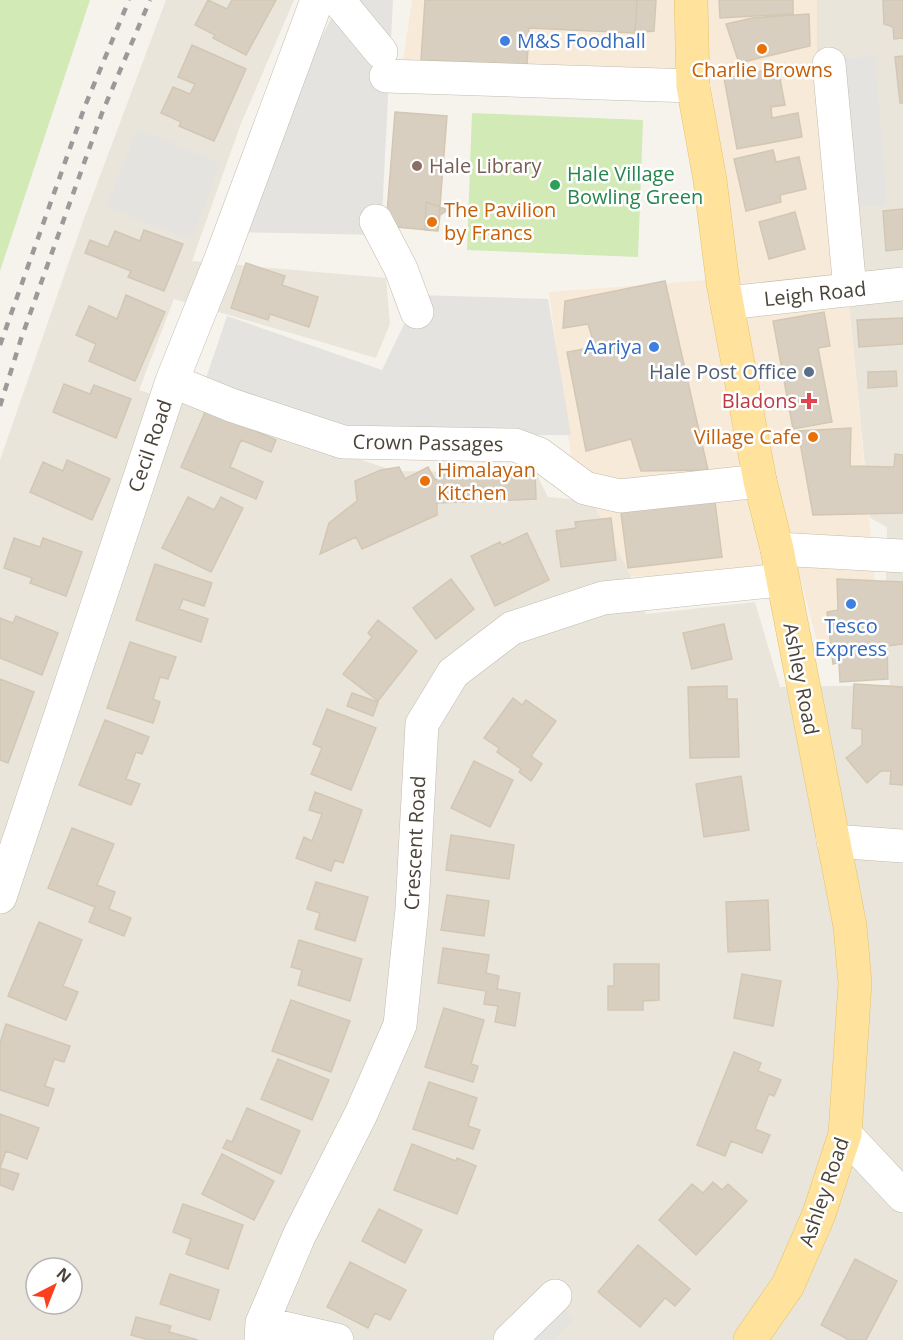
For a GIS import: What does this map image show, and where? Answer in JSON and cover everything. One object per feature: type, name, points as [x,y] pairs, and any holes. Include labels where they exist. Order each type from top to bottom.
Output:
[{"type":"main road","name":"Ashley Road","points":[[691,0],[693,86],[710,180],[728,303],[760,481],[779,564],[850,926],[855,983],[845,1134],[819,1214],[788,1285],[750,1340]]},
{"type":"street","name":"Cecil Road","points":[[0,897],[172,381],[222,256],[317,0]]},
{"type":"street","points":[[339,0],[383,64],[693,86]]},
{"type":"street","points":[[829,64],[850,290]]},
{"type":"street","points":[[376,221],[402,269],[417,312]]},
{"type":"street","name":"Leigh Road","points":[[728,303],[903,284]]},
{"type":"street","name":"Crown Passages","points":[[172,381],[231,405],[343,442],[515,445],[539,454],[585,488],[620,496],[760,481]]},
{"type":"street","name":"Crescent Road","points":[[261,1331],[299,1236],[361,1114],[400,1025],[412,909],[422,724],[453,673],[512,628],[603,598],[779,564],[903,556]]},
{"type":"street","points":[[833,841],[903,846]]},
{"type":"street","points":[[845,1134],[903,1196]]},
{"type":"street","points":[[510,1340],[555,1296]]},
{"type":"street","points":[[261,1331],[337,1340]]},
{"type":"shaded area","points":[[166,0],[294,0],[240,126],[192,261],[386,278],[390,324],[376,358],[174,299],[139,390],[396,471],[536,473],[548,497],[601,502],[646,614],[755,602],[780,687],[890,685],[885,631],[887,527],[870,518],[850,313],[834,248],[817,56],[817,0],[903,0],[903,1340],[0,1340],[0,460],[82,224]]},
{"type":"shaded area","points":[[340,0],[393,0],[381,235],[234,232],[285,112]]},
{"type":"shaded area","points":[[412,0],[817,0],[817,56],[834,248],[850,313],[881,647],[819,649],[801,580],[631,576],[572,464],[549,292],[736,278],[711,84],[402,68]]},
{"type":"shaded area","points":[[875,56],[887,205],[858,207],[845,58]]},
{"type":"shaded area","points":[[137,129],[221,163],[191,240],[106,207]]},
{"type":"shaded area","points":[[418,295],[548,299],[571,435],[371,436],[203,387],[227,316],[382,370]]},
{"type":"shaded area","points":[[547,1291],[574,1319],[553,1340],[496,1340]]},
{"type":"green space","points":[[0,0],[90,0],[0,271]]},
{"type":"green space","name":"Hale Village Bowling Green","points":[[472,113],[643,120],[638,257],[467,250]]},
{"type":"building","points":[[208,0],[227,9],[232,0],[276,0],[246,55],[213,38],[215,35],[195,25]]},
{"type":"building","points":[[425,0],[637,0],[635,33],[529,28],[527,65],[421,60]]},
{"type":"building","points":[[637,0],[656,0],[654,31],[635,33]]},
{"type":"building","points":[[719,0],[793,0],[793,14],[720,18]]},
{"type":"building","points":[[883,0],[903,0],[903,38],[894,39],[893,27],[884,24]]},
{"type":"building","points":[[809,14],[810,46],[739,63],[726,24],[752,18]]},
{"type":"building","points":[[192,45],[246,69],[214,141],[179,126],[181,122],[161,113],[173,87],[190,94],[195,84],[178,77]]},
{"type":"building","points":[[903,56],[903,103],[900,103],[895,57]]},
{"type":"building","points":[[778,68],[785,105],[771,107],[772,118],[798,113],[802,137],[737,149],[724,78]]},
{"type":"building","name":"Hale Library","points":[[395,112],[447,116],[438,231],[386,226]]},
{"type":"building","points":[[773,150],[776,162],[799,157],[806,189],[780,195],[781,202],[746,211],[734,159]]},
{"type":"building","name":"The Pavilion by Francs","points":[[426,202],[448,210],[440,215],[438,231],[425,230]]},
{"type":"building","points":[[903,209],[903,249],[886,251],[883,211]]},
{"type":"building","points":[[795,212],[805,249],[769,259],[759,222]]},
{"type":"building","points":[[144,230],[183,244],[164,291],[128,277],[131,271],[85,253],[90,240],[108,247],[115,231],[140,241]]},
{"type":"building","points":[[246,263],[285,276],[282,285],[318,297],[309,327],[270,314],[268,320],[231,308]]},
{"type":"building","points":[[665,281],[708,470],[641,471],[631,439],[586,451],[567,352],[595,347],[588,324],[563,328],[565,301]]},
{"type":"building","points":[[126,295],[165,312],[135,381],[89,361],[96,344],[76,335],[89,306],[117,319]]},
{"type":"building","points":[[824,312],[830,346],[818,348],[832,422],[793,429],[773,321]]},
{"type":"building","points":[[903,318],[903,344],[859,347],[857,320]]},
{"type":"building","points":[[896,371],[897,386],[868,388],[868,372]]},
{"type":"building","points":[[64,384],[90,394],[94,385],[131,399],[116,438],[53,412]]},
{"type":"building","points":[[206,410],[276,440],[271,452],[241,440],[230,467],[263,482],[256,499],[181,467]]},
{"type":"building","points":[[851,428],[850,466],[894,467],[895,454],[903,455],[903,513],[813,515],[798,431]]},
{"type":"building","points":[[67,460],[110,479],[92,520],[30,492],[43,462],[63,471]]},
{"type":"building","points":[[399,467],[405,479],[428,467],[435,480],[446,474],[535,471],[536,499],[437,503],[437,515],[362,549],[356,537],[320,554],[329,523],[357,501],[355,481],[381,470]]},
{"type":"building","points":[[714,494],[722,557],[628,568],[620,505]]},
{"type":"building","points":[[188,497],[214,510],[221,497],[243,508],[211,572],[162,548]]},
{"type":"building","points":[[611,518],[616,560],[561,567],[556,531],[576,528],[575,522]]},
{"type":"building","points":[[527,533],[549,580],[495,606],[471,556],[500,542],[502,545]]},
{"type":"building","points":[[14,538],[40,547],[43,538],[82,552],[66,596],[30,583],[32,578],[4,568]]},
{"type":"building","points":[[155,564],[212,583],[204,606],[183,599],[179,609],[208,619],[201,642],[136,620]]},
{"type":"building","points":[[451,579],[474,609],[436,639],[413,608]]},
{"type":"building","points":[[837,579],[903,582],[903,644],[887,646],[888,679],[840,682],[839,662],[833,664],[827,612],[838,610]]},
{"type":"building","points":[[16,616],[58,633],[42,675],[0,658],[0,618],[13,623]]},
{"type":"building","points":[[378,620],[417,651],[378,701],[343,674],[372,637],[368,633]]},
{"type":"building","points":[[724,624],[732,659],[692,669],[683,633]]},
{"type":"building","points":[[130,642],[176,657],[168,679],[160,677],[153,699],[160,702],[153,723],[107,708]]},
{"type":"building","points":[[0,679],[34,692],[8,763],[0,760]]},
{"type":"building","points":[[854,684],[903,687],[903,785],[890,784],[891,771],[881,771],[867,783],[846,758],[862,745],[862,729],[852,728]]},
{"type":"building","points":[[727,686],[727,699],[737,699],[739,757],[690,758],[688,687]]},
{"type":"building","points":[[352,693],[378,702],[373,716],[347,706]]},
{"type":"building","points":[[513,698],[522,705],[526,700],[556,721],[531,756],[542,764],[531,781],[519,772],[521,769],[497,752],[499,748],[484,738]]},
{"type":"building","points":[[327,709],[376,728],[351,790],[311,774],[322,748],[313,744]]},
{"type":"building","points":[[105,720],[149,737],[142,754],[136,752],[126,779],[140,784],[131,805],[79,785]]},
{"type":"building","points":[[474,761],[513,780],[490,827],[451,808]]},
{"type":"building","points":[[741,776],[749,830],[704,837],[696,784]]},
{"type":"building","points":[[315,792],[362,810],[343,863],[335,860],[331,871],[296,858],[304,837],[312,841],[322,814],[309,810]]},
{"type":"building","points":[[72,828],[114,844],[97,885],[115,892],[109,909],[131,918],[124,936],[89,922],[95,907],[48,888]]},
{"type":"building","points":[[451,835],[514,845],[509,879],[446,870]]},
{"type":"building","points":[[316,882],[368,897],[355,941],[315,929],[320,913],[307,909]]},
{"type":"building","points":[[447,895],[489,901],[484,936],[441,930]]},
{"type":"building","points":[[768,900],[770,950],[728,952],[726,902]]},
{"type":"building","points":[[39,922],[82,940],[63,986],[78,992],[66,1020],[8,996]]},
{"type":"building","points":[[299,940],[362,959],[350,1001],[298,985],[302,970],[291,967]]},
{"type":"building","points":[[443,948],[489,955],[486,973],[499,976],[497,989],[520,993],[515,1026],[495,1022],[498,1006],[484,1004],[486,991],[438,983]]},
{"type":"building","points":[[614,964],[659,964],[659,1000],[643,1001],[643,1010],[608,1010],[608,986],[614,986]]},
{"type":"building","points":[[742,974],[781,981],[773,1026],[734,1018]]},
{"type":"building","points":[[291,1000],[350,1021],[331,1072],[272,1051]]},
{"type":"building","points":[[444,1008],[484,1020],[471,1064],[478,1066],[473,1082],[425,1067]]},
{"type":"building","points":[[6,1024],[70,1046],[64,1062],[54,1059],[45,1086],[54,1089],[48,1106],[0,1090],[0,1043]]},
{"type":"building","points":[[734,1052],[761,1063],[758,1071],[781,1080],[774,1096],[769,1094],[755,1129],[770,1135],[762,1153],[731,1141],[725,1156],[697,1145]]},
{"type":"building","points":[[278,1059],[329,1080],[312,1120],[261,1099]]},
{"type":"building","points":[[429,1082],[477,1098],[468,1126],[480,1130],[473,1149],[413,1129]]},
{"type":"building","points":[[247,1108],[300,1131],[281,1174],[223,1148],[227,1140],[232,1142]]},
{"type":"building","points":[[0,1114],[39,1128],[27,1159],[6,1151],[0,1168]]},
{"type":"building","points":[[412,1144],[476,1166],[457,1214],[394,1190]]},
{"type":"building","points":[[222,1154],[274,1181],[254,1220],[202,1194]]},
{"type":"building","points":[[0,1168],[19,1174],[13,1190],[0,1185]]},
{"type":"building","points":[[713,1182],[722,1190],[728,1184],[747,1201],[696,1255],[659,1220],[692,1184],[703,1193]]},
{"type":"building","points":[[183,1204],[243,1225],[228,1269],[186,1254],[191,1239],[173,1232]]},
{"type":"building","points":[[379,1209],[422,1230],[405,1263],[362,1241]]},
{"type":"building","points":[[638,1245],[690,1289],[675,1306],[665,1298],[640,1327],[598,1292]]},
{"type":"building","points":[[855,1259],[897,1281],[866,1340],[849,1340],[821,1325]]},
{"type":"building","points":[[350,1262],[406,1290],[390,1320],[375,1313],[368,1328],[327,1307]]},
{"type":"building","points":[[170,1274],[219,1290],[210,1320],[160,1304]]},
{"type":"building","points":[[136,1317],[171,1326],[169,1332],[198,1340],[149,1340],[131,1335]]},
{"type":"railway","points":[[0,345],[85,106],[129,0]]},
{"type":"railway","points":[[0,406],[21,339],[102,113],[150,0]]},
{"type":"place","name":"M&S Foodhall","points":[[505,41]]},
{"type":"place","name":"Charlie Browns","points":[[762,49]]},
{"type":"place","name":"Hale Library","points":[[417,166]]},
{"type":"place","name":"Hale Village Bowling Green","points":[[555,185]]},
{"type":"place","name":"The Pavilion by Francs","points":[[432,222]]},
{"type":"place","name":"Aariya","points":[[654,347]]},
{"type":"place","name":"Hale Post Office","points":[[809,372]]},
{"type":"place","name":"Bladons","points":[[809,401]]},
{"type":"place","name":"Village Cafe","points":[[813,437]]},
{"type":"place","name":"Himalayan Kitchen","points":[[425,481]]},
{"type":"place","name":"Tesco Express","points":[[851,604]]}]
